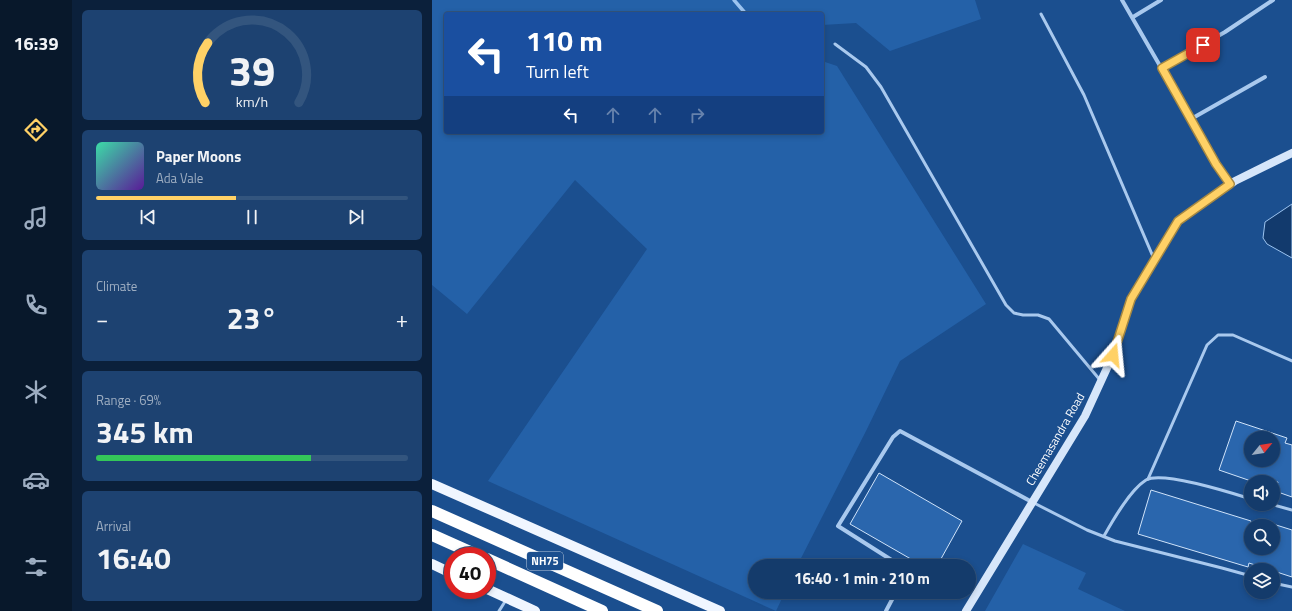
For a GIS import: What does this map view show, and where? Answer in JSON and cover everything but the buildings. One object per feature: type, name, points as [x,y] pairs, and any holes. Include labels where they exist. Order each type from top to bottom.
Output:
[{"type":"highway","name":"NH75","points":[[432,510],[657,611]]},
{"type":"highway","points":[[432,535],[459,547]]},
{"type":"highway","name":"NH75","points":[[496,563],[602,611]]},
{"type":"main road","points":[[432,484],[720,611]]},
{"type":"main road","points":[[432,564],[444,570]]},
{"type":"main road","points":[[496,593],[535,611]]},
{"type":"street","points":[[1122,0],[1216,164],[1230,184]]},
{"type":"street","points":[[1132,17],[1161,0]]},
{"type":"street","points":[[1162,68],[1225,32],[1273,0]]},
{"type":"street","points":[[1191,119],[1265,77]]},
{"type":"street","name":"Cheemasandra Road","points":[[966,611],[1085,416],[1113,355],[1131,299],[1178,221],[1230,184],[1292,153]]},
{"type":"street","points":[[890,559],[838,526],[893,438],[900,431],[1032,502]]},
{"type":"street","points":[[886,611],[892,599]]},
{"type":"lane","points":[[1041,14],[1084,95],[1155,260]]},
{"type":"lane","points":[[835,44],[866,67],[881,87],[1006,305],[1014,313],[1023,315],[1038,315],[1048,319],[1101,382]]},
{"type":"lane","points":[[1104,536],[1138,486],[1148,479],[1207,345],[1218,335],[1233,335],[1292,361]]},
{"type":"lane","points":[[1148,479],[1172,479],[1196,483],[1244,497]]},
{"type":"lane","points":[[1032,502],[1062,518],[1115,541],[1244,574]]},
{"type":"lane","points":[[1280,507],[1292,510]]},
{"type":"lane","points":[[1280,584],[1292,587]]},
{"type":"lane","points":[[499,611],[506,598]]},
{"type":"shaded area","points":[[432,0],[975,0],[981,19],[890,51],[856,23],[824,25],[824,12],[444,12],[444,134],[824,134],[824,62],[837,66],[986,304],[900,361],[801,559],[748,559],[748,598],[488,481],[647,249],[575,180],[467,314],[432,285]]},
{"type":"shaded area","points":[[1292,204],[1292,258],[1267,244],[1263,238],[1265,222]]},
{"type":"shaded area","points":[[1023,544],[1086,573],[1078,589],[1125,611],[985,611]]},
{"type":"shaded area","points":[[749,599],[782,599],[776,611]]},
{"type":"waterway","points":[[734,0],[744,12]]},
{"type":"route","points":[[1113,355],[1131,299],[1178,221],[1230,184],[1216,164],[1162,68],[1203,45]]}]
